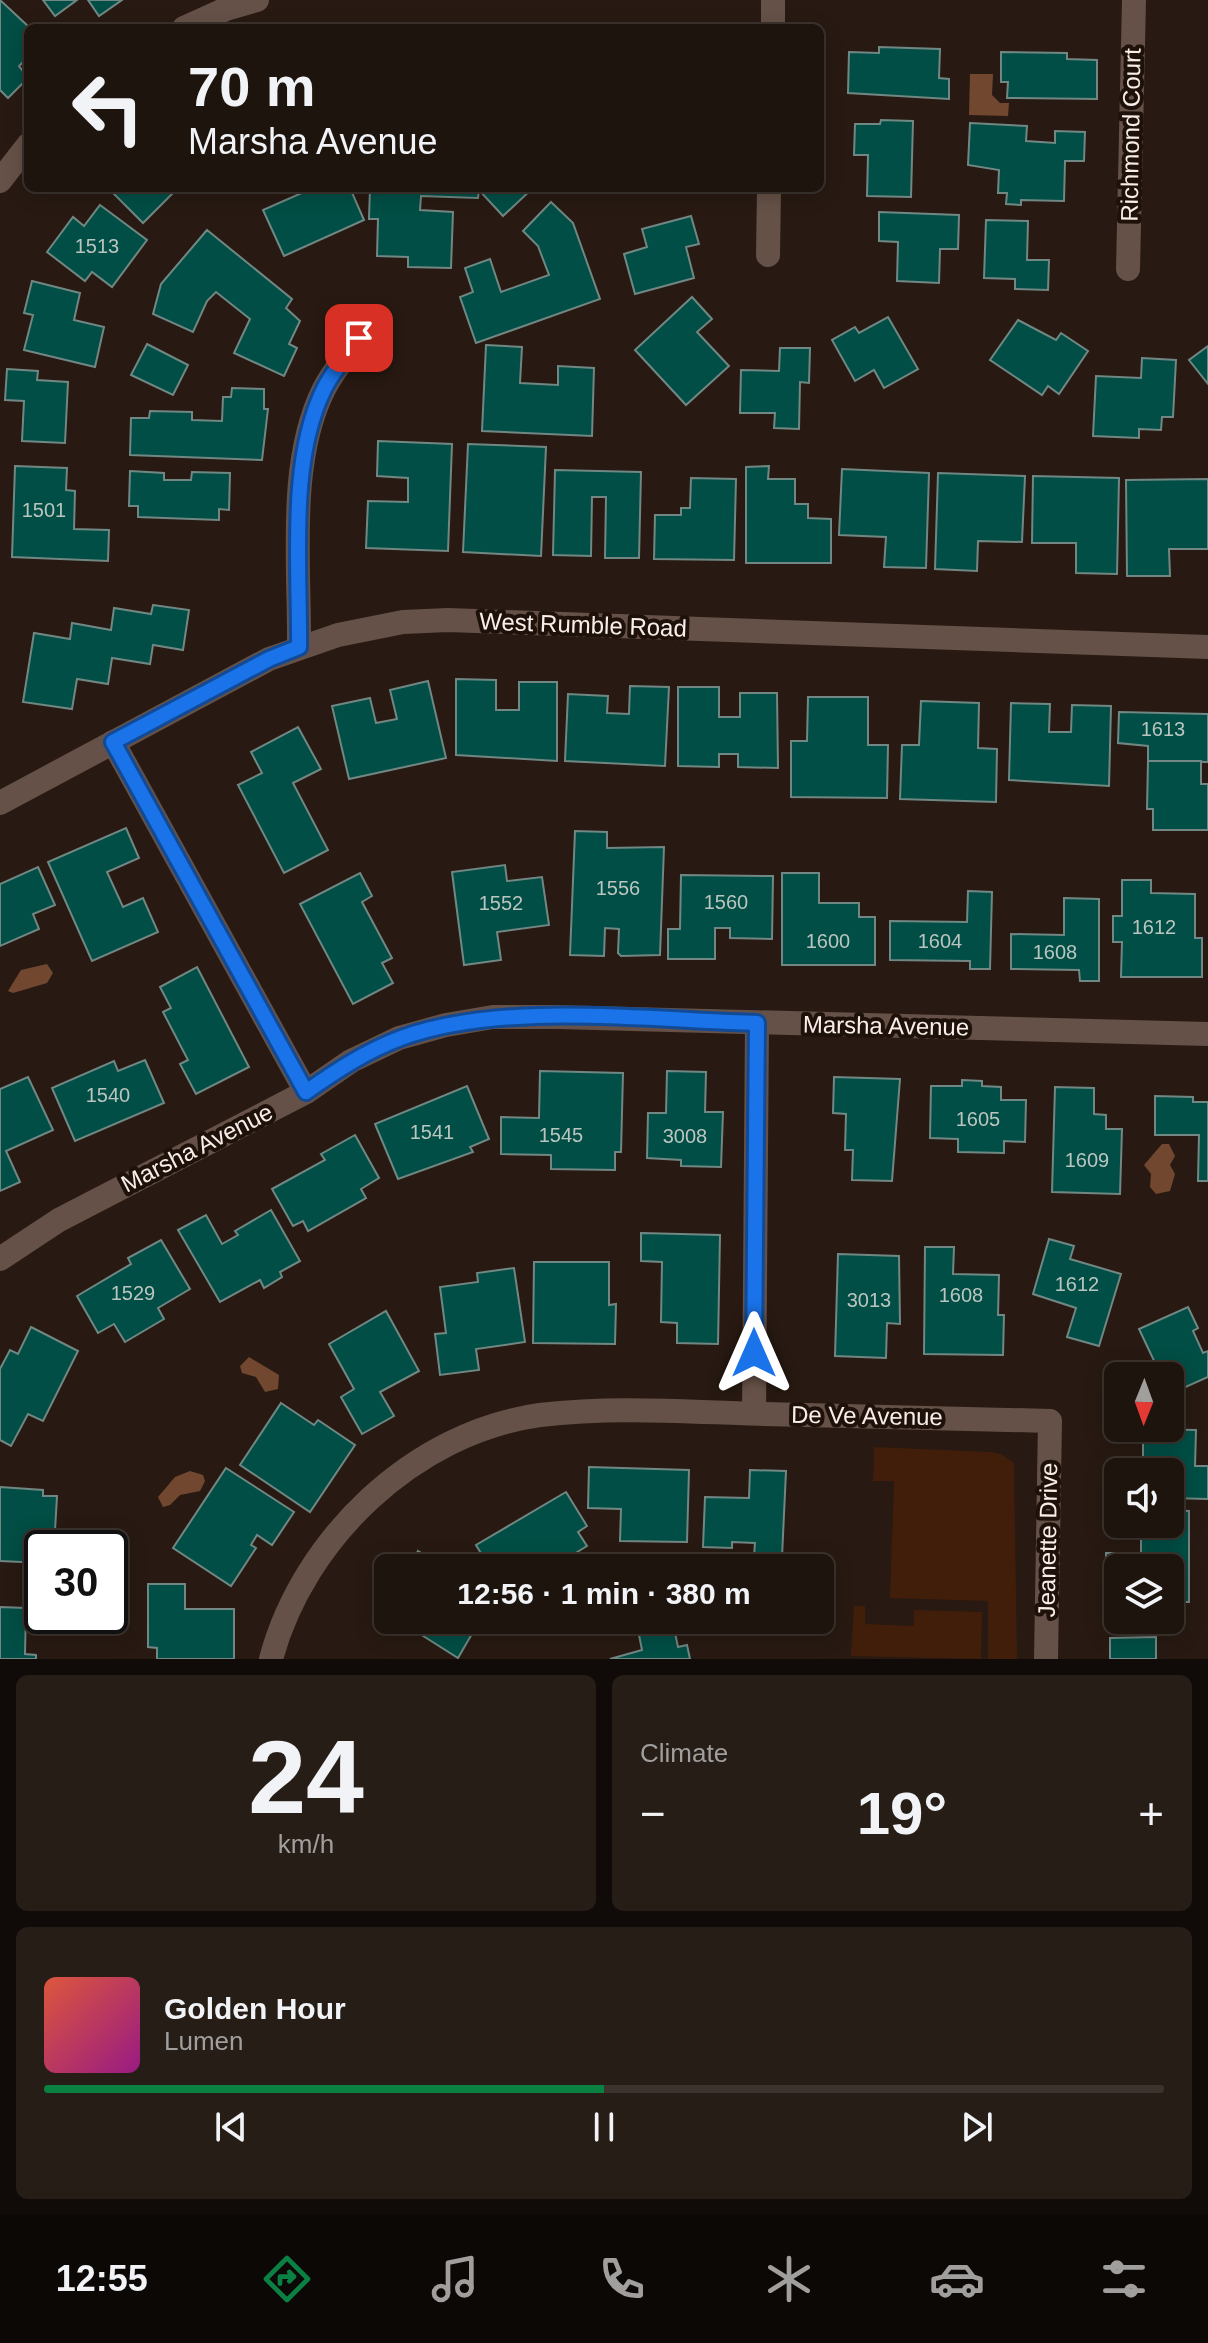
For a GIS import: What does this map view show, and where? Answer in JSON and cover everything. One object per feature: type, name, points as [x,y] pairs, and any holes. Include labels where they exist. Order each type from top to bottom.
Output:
[{"type":"street","points":[[193,24],[226,9],[257,0]]},
{"type":"street","points":[[773,0],[773,24]]},
{"type":"street","name":"Richmond Court","points":[[1128,269],[1134,0]]},
{"type":"street","points":[[0,181],[24,150]]},
{"type":"street","points":[[768,255],[769,192]]},
{"type":"street","points":[[299,647],[304,453],[323,390],[359,338]]},
{"type":"street","name":"West Rumble Road","points":[[0,803],[269,659],[338,635],[403,622],[448,620],[1208,647]]},
{"type":"street","points":[[113,742],[306,1092]]},
{"type":"street","name":"Marsha Avenue","points":[[0,1259],[59,1220],[306,1092],[351,1061],[399,1038],[446,1025],[493,1017],[1208,1034]]},
{"type":"street","points":[[754,1413],[757,1023]]},
{"type":"street","name":"De Ve Avenue","points":[[271,1659],[290,1605],[336,1534],[364,1504],[401,1474],[446,1446],[497,1426],[537,1416],[624,1408],[1050,1421]]},
{"type":"street","name":"Jeanette Drive","points":[[1046,1659],[1050,1421]]},
{"type":"shaded area","points":[[970,74],[993,74],[992,95],[1000,103],[1009,103],[1008,116],[969,115]]},
{"type":"shaded area","points":[[47,964],[53,973],[47,983],[13,993],[8,991],[21,970]]},
{"type":"shaded area","points":[[1162,1144],[1169,1144],[1175,1156],[1170,1165],[1175,1174],[1170,1191],[1156,1194],[1150,1187],[1151,1174],[1144,1165]]},
{"type":"shaded area","points":[[249,1357],[279,1375],[278,1389],[265,1392],[256,1377],[242,1373],[240,1366]]},
{"type":"shaded area","points":[[874,1447],[990,1452],[1001,1454],[1014,1463],[1017,1659],[988,1659],[988,1601],[890,1598],[894,1481],[873,1481]]},
{"type":"shaded area","points":[[190,1471],[203,1475],[205,1481],[200,1491],[180,1495],[170,1505],[163,1507],[158,1497],[175,1477]]},
{"type":"shaded area","points":[[854,1606],[865,1606],[865,1624],[914,1626],[914,1610],[982,1612],[981,1659],[851,1656]]},
{"type":"building","points":[[0,0],[26,24],[24,61],[19,66],[24,73],[24,82],[8,98],[0,90]]},
{"type":"building","points":[[43,0],[77,0],[55,16]]},
{"type":"building","points":[[88,0],[122,0],[99,16]]},
{"type":"building","points":[[879,47],[940,49],[939,78],[949,79],[949,99],[848,93],[849,52],[879,53]]},
{"type":"building","points":[[1001,52],[1067,53],[1067,59],[1097,60],[1097,99],[1007,98],[1008,82],[1001,82]]},
{"type":"building","points":[[881,120],[913,121],[911,197],[867,196],[868,155],[854,155],[855,124],[880,124]]},
{"type":"building","points":[[970,123],[1027,126],[1026,141],[1055,143],[1055,131],[1085,132],[1084,161],[1065,161],[1064,201],[1021,200],[1021,205],[1006,204],[1007,193],[998,193],[999,170],[968,165]]},
{"type":"building","points":[[114,192],[174,192],[143,223]]},
{"type":"building","points":[[304,192],[352,192],[364,220],[284,256],[263,210]]},
{"type":"building","points":[[370,192],[479,192],[478,198],[421,196],[420,210],[453,212],[451,268],[408,267],[408,257],[377,256],[378,219],[369,219]]},
{"type":"building","points":[[481,192],[529,192],[503,216]]},
{"type":"building","points":[[551,202],[573,223],[600,299],[476,343],[460,297],[473,292],[465,268],[490,259],[501,292],[549,275],[538,246],[523,231]]},
{"type":"building","points":[[100,205],[147,240],[112,287],[92,272],[85,281],[47,252],[73,217],[84,226]]},
{"type":"building","points":[[879,212],[959,215],[958,249],[940,249],[939,283],[897,281],[898,242],[879,241]]},
{"type":"building","points":[[691,216],[699,244],[686,247],[694,278],[635,294],[624,254],[647,247],[642,229]]},
{"type":"building","points":[[986,220],[1028,221],[1027,260],[1049,260],[1048,290],[1015,289],[1015,279],[984,278]]},
{"type":"building","points":[[207,230],[292,299],[286,308],[300,321],[289,344],[297,348],[284,376],[234,353],[250,319],[216,292],[207,301],[193,332],[153,314],[161,284]]},
{"type":"building","points":[[32,281],[80,293],[74,320],[104,327],[95,367],[24,350],[33,315],[24,313]]},
{"type":"building","points":[[692,297],[712,319],[697,332],[729,366],[686,405],[635,350]]},
{"type":"building","points":[[888,317],[918,369],[884,388],[874,370],[855,381],[832,340],[855,327],[859,333]]},
{"type":"building","points":[[1018,320],[1056,340],[1061,333],[1088,351],[1059,394],[1048,386],[1042,395],[990,360]]},
{"type":"building","points":[[147,344],[188,365],[173,395],[131,375]]},
{"type":"building","points":[[486,345],[522,347],[520,383],[558,385],[558,366],[594,368],[592,436],[482,431]]},
{"type":"building","points":[[1208,346],[1208,384],[1189,360]]},
{"type":"building","points":[[780,348],[810,348],[809,383],[800,382],[799,429],[774,428],[775,413],[740,413],[741,370],[779,371]]},
{"type":"building","points":[[1142,358],[1176,360],[1173,417],[1162,417],[1161,430],[1139,429],[1139,438],[1093,436],[1096,376],[1141,378]]},
{"type":"building","points":[[7,369],[38,371],[37,380],[68,382],[65,443],[22,441],[24,401],[5,400]]},
{"type":"building","points":[[232,388],[264,389],[264,409],[268,409],[262,460],[130,455],[131,418],[149,418],[150,411],[192,412],[192,420],[222,421],[223,397],[231,397]]},
{"type":"building","points":[[378,441],[452,444],[448,551],[366,548],[368,501],[408,502],[408,478],[377,476]]},
{"type":"building","points":[[468,444],[546,447],[541,556],[463,552]]},
{"type":"building","points":[[15,466],[67,468],[66,490],[75,491],[74,529],[109,530],[108,561],[12,557]]},
{"type":"building","points":[[769,466],[768,479],[795,479],[795,504],[808,504],[808,518],[831,519],[831,563],[746,563],[746,467]]},
{"type":"building","points":[[842,469],[929,473],[926,568],[884,567],[886,537],[839,535]]},
{"type":"building","points":[[555,470],[641,472],[639,558],[605,558],[606,497],[592,497],[591,556],[553,555]]},
{"type":"building","points":[[130,471],[164,473],[164,480],[191,480],[192,472],[230,473],[229,510],[219,509],[219,520],[138,517],[138,506],[129,506]]},
{"type":"building","points":[[938,473],[1025,476],[1022,542],[978,541],[977,571],[935,569]]},
{"type":"building","points":[[1033,476],[1119,478],[1117,574],[1076,573],[1076,543],[1032,543]]},
{"type":"building","points":[[691,478],[736,479],[734,560],[654,559],[655,515],[681,515],[681,508],[690,508]]},
{"type":"building","points":[[1208,479],[1208,549],[1169,549],[1170,576],[1127,576],[1126,480]]},
{"type":"building","points":[[153,605],[189,610],[183,650],[153,645],[150,664],[112,658],[108,684],[77,679],[72,709],[23,702],[34,633],[70,639],[72,623],[111,630],[114,608],[151,614]]},
{"type":"building","points":[[456,679],[496,680],[496,710],[519,710],[519,682],[557,682],[557,761],[456,755]]},
{"type":"building","points":[[428,681],[446,758],[349,779],[332,706],[370,698],[376,723],[397,719],[390,690]]},
{"type":"building","points":[[630,686],[669,687],[665,766],[565,761],[568,694],[608,696],[607,713],[629,714]]},
{"type":"building","points":[[678,687],[719,687],[719,717],[740,717],[740,693],[777,693],[778,768],[738,767],[738,754],[719,754],[719,767],[678,766]]},
{"type":"building","points":[[808,697],[868,697],[868,745],[888,745],[887,798],[791,797],[791,741],[807,741]]},
{"type":"building","points":[[921,701],[979,703],[978,748],[997,749],[996,802],[900,799],[902,745],[919,745]]},
{"type":"building","points":[[1011,703],[1050,704],[1049,732],[1071,732],[1072,705],[1111,706],[1109,786],[1009,780]]},
{"type":"building","points":[[1119,712],[1208,714],[1208,762],[1148,761],[1148,746],[1118,743]]},
{"type":"building","points":[[298,727],[321,769],[293,783],[328,850],[284,873],[238,785],[262,773],[251,752]]},
{"type":"building","points":[[1148,761],[1201,761],[1201,784],[1208,784],[1208,830],[1153,830],[1153,809],[1147,809]]},
{"type":"building","points":[[126,828],[139,858],[107,872],[123,907],[143,898],[158,932],[92,961],[48,862]]},
{"type":"building","points":[[575,831],[607,832],[607,848],[664,847],[660,955],[621,956],[618,953],[619,929],[605,928],[604,956],[570,955]]},
{"type":"building","points":[[505,865],[507,881],[542,877],[549,925],[497,932],[501,960],[464,965],[452,872]]},
{"type":"building","points":[[38,867],[55,905],[33,914],[39,929],[0,946],[0,884]]},
{"type":"building","points":[[360,873],[372,896],[362,902],[392,958],[382,963],[393,983],[353,1004],[300,904]]},
{"type":"building","points":[[782,873],[819,873],[819,903],[859,903],[859,917],[875,917],[875,965],[782,965]]},
{"type":"building","points":[[681,875],[773,876],[772,939],[730,938],[730,928],[715,928],[715,959],[668,959],[668,929],[680,929]]},
{"type":"building","points":[[1122,880],[1151,880],[1151,893],[1195,894],[1195,938],[1202,938],[1202,977],[1121,977],[1122,942],[1113,942],[1113,916],[1122,916]]},
{"type":"building","points":[[968,891],[992,892],[990,969],[970,969],[970,961],[890,960],[890,921],[967,922]]},
{"type":"building","points":[[1064,898],[1099,899],[1099,981],[1080,981],[1079,970],[1011,969],[1011,934],[1064,935]]},
{"type":"building","points":[[197,967],[249,1067],[196,1094],[180,1064],[188,1060],[163,1012],[171,1008],[160,987]]},
{"type":"building","points":[[145,1060],[164,1103],[75,1141],[52,1088],[114,1061],[118,1071]]},
{"type":"building","points":[[540,1071],[623,1073],[621,1152],[615,1152],[615,1170],[551,1169],[551,1155],[501,1154],[501,1117],[539,1118]]},
{"type":"building","points":[[667,1071],[706,1072],[705,1112],[723,1112],[721,1167],[681,1166],[681,1160],[647,1158],[648,1113],[666,1113]]},
{"type":"building","points":[[28,1077],[53,1130],[6,1151],[20,1182],[0,1191],[0,1089]]},
{"type":"building","points":[[834,1077],[900,1079],[892,1181],[852,1180],[853,1150],[845,1150],[846,1114],[833,1113]]},
{"type":"building","points":[[962,1080],[982,1081],[982,1086],[1001,1087],[1001,1100],[1026,1100],[1025,1142],[1004,1141],[1004,1153],[958,1152],[958,1139],[930,1138],[931,1086],[962,1086]]},
{"type":"building","points":[[467,1086],[489,1139],[470,1147],[473,1152],[398,1179],[375,1124]]},
{"type":"building","points":[[1055,1087],[1094,1088],[1094,1114],[1106,1115],[1106,1129],[1122,1129],[1120,1194],[1052,1192]]},
{"type":"building","points":[[1155,1096],[1193,1097],[1193,1102],[1208,1102],[1208,1181],[1198,1181],[1199,1135],[1155,1135]]},
{"type":"building","points":[[355,1135],[379,1178],[361,1189],[366,1198],[308,1231],[303,1221],[293,1226],[272,1189],[325,1160],[321,1154]]},
{"type":"building","points":[[271,1210],[300,1261],[280,1272],[282,1277],[264,1288],[260,1280],[220,1302],[178,1230],[206,1215],[222,1244],[238,1235],[235,1231]]},
{"type":"building","points":[[641,1233],[720,1235],[718,1344],[677,1343],[677,1323],[661,1322],[662,1262],[641,1261]]},
{"type":"building","points":[[1049,1239],[1074,1246],[1070,1259],[1121,1274],[1099,1346],[1067,1337],[1076,1308],[1033,1294]]},
{"type":"building","points":[[161,1240],[190,1289],[158,1308],[164,1319],[125,1342],[114,1324],[98,1333],[77,1296],[131,1264],[128,1258]]},
{"type":"building","points":[[925,1247],[954,1247],[953,1274],[999,1275],[998,1315],[1004,1315],[1003,1355],[924,1354]]},
{"type":"building","points":[[838,1254],[899,1256],[900,1324],[887,1323],[886,1358],[835,1356]]},
{"type":"building","points":[[534,1262],[609,1262],[609,1305],[616,1304],[615,1344],[533,1343]]},
{"type":"building","points":[[514,1268],[525,1342],[476,1349],[479,1370],[440,1375],[435,1334],[446,1333],[440,1287],[478,1282],[477,1273]]},
{"type":"building","points":[[1188,1307],[1198,1328],[1193,1331],[1203,1353],[1208,1351],[1208,1377],[1184,1388],[1184,1362],[1155,1362],[1139,1329]]},
{"type":"building","points":[[386,1311],[419,1371],[380,1392],[394,1416],[362,1434],[341,1397],[354,1389],[329,1344]]},
{"type":"building","points":[[31,1327],[78,1351],[43,1421],[28,1414],[11,1446],[0,1440],[0,1369],[10,1350],[18,1354]]},
{"type":"building","points":[[281,1403],[314,1425],[318,1420],[355,1445],[310,1512],[240,1465]]},
{"type":"building","points":[[1184,1430],[1196,1430],[1195,1466],[1208,1466],[1208,1499],[1184,1498],[1184,1458],[1143,1458],[1143,1442],[1184,1442]]},
{"type":"building","points":[[589,1467],[689,1470],[687,1542],[620,1541],[621,1509],[588,1508]]},
{"type":"building","points":[[226,1468],[294,1512],[272,1545],[257,1535],[251,1545],[256,1548],[231,1586],[173,1548]]},
{"type":"building","points":[[750,1470],[786,1471],[782,1554],[754,1554],[755,1543],[732,1542],[732,1548],[703,1547],[705,1497],[749,1498]]},
{"type":"building","points":[[0,1487],[43,1490],[43,1496],[57,1496],[55,1530],[24,1530],[24,1562],[0,1561]]},
{"type":"building","points":[[566,1492],[587,1526],[578,1532],[587,1546],[574,1554],[481,1554],[476,1545]]},
{"type":"building","points":[[1184,1511],[1189,1511],[1189,1602],[1184,1602],[1184,1554],[1106,1554],[1141,1553],[1141,1538],[1184,1538]]},
{"type":"building","points":[[148,1584],[185,1584],[185,1609],[234,1609],[234,1659],[157,1659],[157,1648],[148,1647]]},
{"type":"building","points":[[0,1607],[24,1608],[25,1654],[36,1655],[36,1659],[0,1659]]},
{"type":"building","points":[[420,1634],[472,1634],[458,1658]]},
{"type":"building","points":[[675,1634],[678,1647],[687,1645],[690,1659],[610,1659],[642,1650],[639,1635]]},
{"type":"building","points":[[1156,1637],[1156,1659],[1110,1659],[1110,1638]]},
{"type":"route","points":[[359,338],[323,390],[309,428],[301,466],[299,647],[269,659],[113,742],[306,1092],[351,1061],[399,1038],[446,1025],[493,1017],[757,1023],[754,1353]]}]
